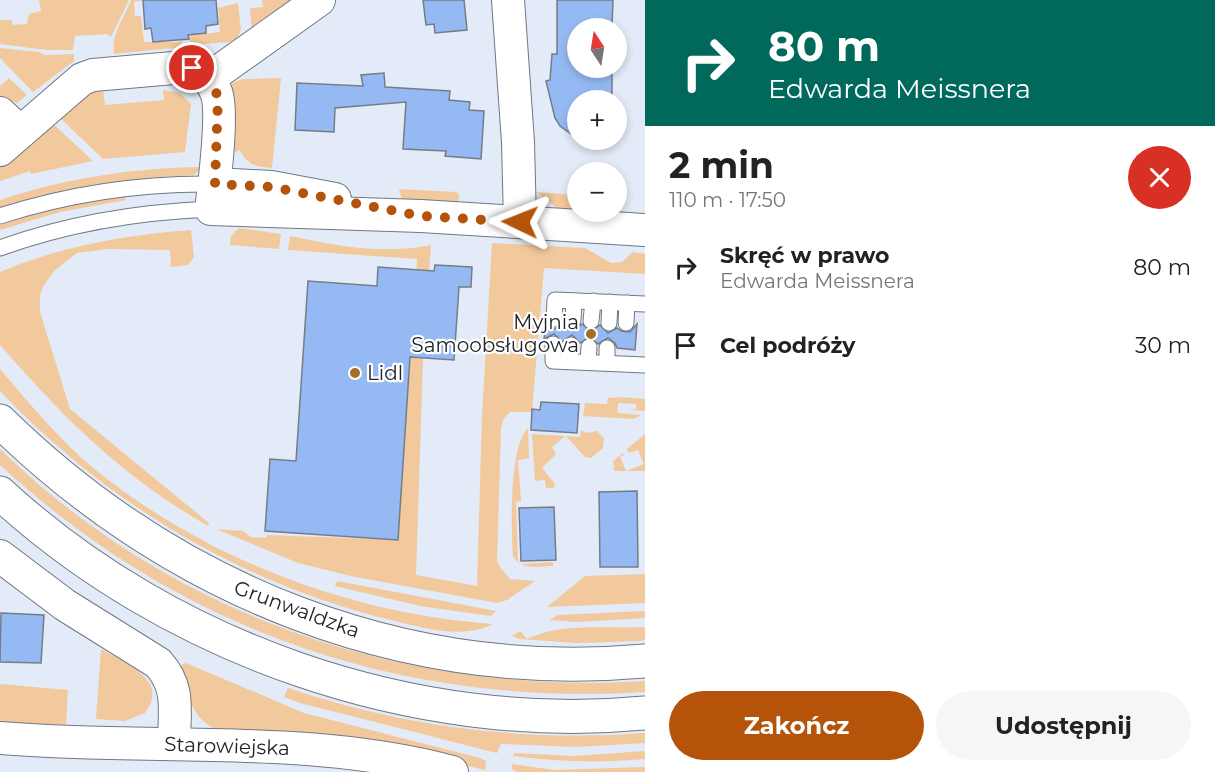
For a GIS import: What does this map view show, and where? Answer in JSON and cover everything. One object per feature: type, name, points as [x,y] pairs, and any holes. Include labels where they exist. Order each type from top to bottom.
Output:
[{"type":"main road","name":"Grunwaldzka","points":[[0,421],[63,478],[132,530],[211,576],[286,609],[373,636],[453,654],[544,662],[645,661]]},
{"type":"main road","points":[[0,493],[63,544],[143,598],[211,633],[299,668],[396,696],[480,710],[563,715],[645,713]]},
{"type":"street","points":[[208,79],[319,0]]},
{"type":"street","points":[[508,0],[518,142],[520,222]]},
{"type":"street","points":[[7,131],[74,84],[93,75],[185,67],[199,71],[216,91],[218,102],[213,197],[271,187],[421,216],[645,230]]},
{"type":"street","points":[[0,556],[50,595],[158,663],[166,672],[176,699],[174,743]]},
{"type":"street","name":"Starowiejska","points":[[0,738],[53,742],[174,743],[342,761],[404,759],[452,772]]},
{"type":"lane","points":[[0,216],[32,206],[103,190],[146,184],[213,197]]},
{"type":"lane","points":[[5,246],[67,226],[213,197]]},
{"type":"lane","points":[[554,319],[555,300],[645,304]]},
{"type":"lane","points":[[573,320],[574,301]]},
{"type":"lane","points":[[591,321],[593,302]]},
{"type":"lane","points":[[609,323],[610,302]]},
{"type":"lane","points":[[626,323],[627,303]]},
{"type":"lane","points":[[553,344],[553,361],[588,362],[607,355],[623,356],[645,364]]},
{"type":"lane","points":[[570,345],[570,361]]},
{"type":"lane","points":[[588,362],[589,347]]},
{"type":"shaded area","points":[[39,0],[129,0],[111,37],[107,34],[75,36],[73,50],[46,50],[0,44],[0,20],[11,20],[13,25],[27,24],[29,14],[41,11]]},
{"type":"shaded area","points":[[131,0],[145,0],[134,2],[135,16],[141,16],[144,42],[179,42],[181,39],[182,47],[114,54],[114,39]]},
{"type":"shaded area","points":[[262,0],[304,0],[252,32],[250,8],[263,7]]},
{"type":"shaded area","points":[[238,3],[241,30],[237,38],[230,42],[191,45],[189,36],[220,32],[218,8]]},
{"type":"shaded area","points":[[0,48],[39,52],[45,55],[74,54],[74,61],[33,92],[0,58]]},
{"type":"shaded area","points":[[9,78],[27,95],[17,103],[0,96],[0,86]]},
{"type":"shaded area","points":[[281,78],[272,168],[257,166],[249,162],[240,150],[231,154],[229,115],[232,83],[243,79]]},
{"type":"shaded area","points":[[103,88],[105,105],[164,100],[163,90],[180,93],[191,104],[185,152],[103,159],[57,115],[78,96]]},
{"type":"shaded area","points":[[50,121],[93,161],[31,174],[30,171],[0,181],[0,167]]},
{"type":"shaded area","points":[[202,167],[194,175],[144,178],[72,189],[0,208],[0,200],[75,180],[151,169]]},
{"type":"shaded area","points":[[399,189],[456,192],[459,195],[458,204],[402,200]]},
{"type":"shaded area","points":[[536,192],[567,194],[567,210],[557,208]]},
{"type":"shaded area","points":[[125,195],[126,200],[60,212],[0,230],[0,225],[59,207]]},
{"type":"shaded area","points":[[239,228],[281,234],[279,249],[230,245],[231,236]]},
{"type":"shaded area","points":[[191,230],[194,257],[188,265],[171,267],[170,250],[108,249],[77,253],[55,270],[44,285],[40,295],[40,312],[70,409],[209,523],[208,526],[148,487],[96,445],[71,422],[0,345],[0,272],[46,255],[94,243]]},
{"type":"shaded area","points":[[290,236],[360,248],[395,249],[431,245],[423,358],[416,575],[477,586],[482,416],[492,243],[585,248],[611,263],[622,262],[633,252],[645,254],[645,274],[544,268],[532,412],[510,412],[504,418],[501,428],[497,561],[510,579],[535,581],[507,600],[497,603],[350,576],[298,563],[216,529],[243,531],[251,537],[266,538],[267,535],[398,540],[417,259],[288,250]]},
{"type":"shaded area","points":[[0,369],[58,435],[97,471],[140,503],[234,556],[283,577],[335,595],[440,618],[493,624],[481,629],[457,632],[407,624],[339,605],[285,586],[232,562],[181,535],[132,504],[86,470],[0,391]]},
{"type":"shaded area","points":[[608,398],[645,399],[645,411],[628,410],[636,409],[636,404],[618,403],[617,413],[641,415],[634,419],[583,416],[585,403],[607,404]]},
{"type":"shaded area","points":[[528,428],[529,458],[518,460],[521,501],[516,502],[518,561],[521,564],[516,561],[513,556],[512,508],[517,452]]},
{"type":"shaded area","points":[[581,430],[586,433],[597,431],[604,438],[603,448],[591,458],[585,457],[566,436],[580,437]]},
{"type":"shaded area","points":[[532,434],[565,436],[552,447],[556,454],[542,468],[555,484],[554,488],[546,488],[545,480],[535,481]]},
{"type":"shaded area","points":[[645,434],[645,471],[626,471],[644,464],[638,450],[628,453],[627,449]]},
{"type":"shaded area","points":[[0,449],[67,508],[140,558],[217,600],[298,634],[382,658],[468,675],[556,682],[645,681],[645,692],[555,693],[467,686],[382,671],[299,646],[219,614],[143,573],[69,523],[0,465]]},
{"type":"shaded area","points":[[623,453],[624,455],[620,457],[626,471],[614,471],[613,461]]},
{"type":"shaded area","points":[[553,562],[553,566],[536,567],[521,564]]},
{"type":"shaded area","points":[[645,574],[645,603],[547,607],[585,576]]},
{"type":"shaded area","points":[[337,581],[496,611],[491,616],[420,606],[335,586]]},
{"type":"shaded area","points":[[645,611],[645,618],[577,622],[549,620],[558,615]]},
{"type":"shaded area","points":[[645,627],[645,640],[638,641],[577,643],[519,639],[512,636],[520,631],[527,639],[569,628]]},
{"type":"shaded area","points":[[101,649],[132,667],[149,682],[152,701],[145,713],[125,721],[96,719]]},
{"type":"shaded area","points":[[186,663],[304,713],[480,758],[486,761],[485,770],[334,735],[218,730],[202,719],[191,704],[176,667]]},
{"type":"shaded area","points":[[0,684],[68,690],[66,725],[0,722]]},
{"type":"shaded area","points":[[288,688],[331,702],[419,722],[509,733],[599,735],[645,733],[645,743],[576,747],[501,744],[497,753],[300,703],[284,697]]},
{"type":"shaded area","points":[[645,751],[645,759],[612,761],[563,761],[513,756],[514,753],[574,756]]},
{"type":"shaded area","points":[[512,764],[554,770],[645,767],[645,772],[517,772],[512,769]]},
{"type":"building","points":[[143,0],[216,0],[218,24],[206,26],[206,33],[188,35],[189,39],[153,42],[151,28],[145,29]]},
{"type":"building","points":[[423,0],[464,0],[467,30],[435,33],[434,24],[426,25]]},
{"type":"building","points":[[557,0],[613,0],[612,18],[567,18],[567,78],[612,78],[612,90],[567,90],[567,131],[555,118],[546,81],[550,80],[552,54],[557,54]]},
{"type":"building","points":[[384,73],[385,87],[450,91],[449,100],[470,102],[469,110],[484,111],[481,159],[445,156],[446,151],[403,149],[406,102],[335,108],[334,132],[295,130],[297,83],[363,86],[361,75]]},
{"type":"building","name":"Lidl","points":[[435,265],[472,267],[471,287],[459,287],[454,360],[410,357],[398,540],[265,531],[270,459],[296,461],[308,281],[377,286],[378,267],[434,271]]},
{"type":"building","points":[[563,321],[567,328],[572,330],[582,324],[591,331],[600,325],[608,333],[617,328],[630,332],[637,324],[635,350],[617,348],[615,343],[608,338],[598,344],[590,337],[580,343],[572,335],[562,342],[554,334],[544,339],[546,324],[554,329],[559,327]]},
{"type":"building","points":[[541,402],[579,404],[577,433],[531,430],[532,409],[540,410]]},
{"type":"building","points":[[637,491],[638,567],[600,567],[599,492]]},
{"type":"building","points":[[554,507],[556,560],[521,561],[519,508]]},
{"type":"building","points":[[1,613],[44,615],[41,663],[0,662]]},
{"type":"place","name":"Myjnia Samoobsługowa","points":[[591,334]]},
{"type":"place","name":"Lidl","points":[[355,373]]},
{"type":"route","points":[[192,68],[199,71],[213,84],[218,96],[215,184],[271,187],[421,216],[520,222]]}]
